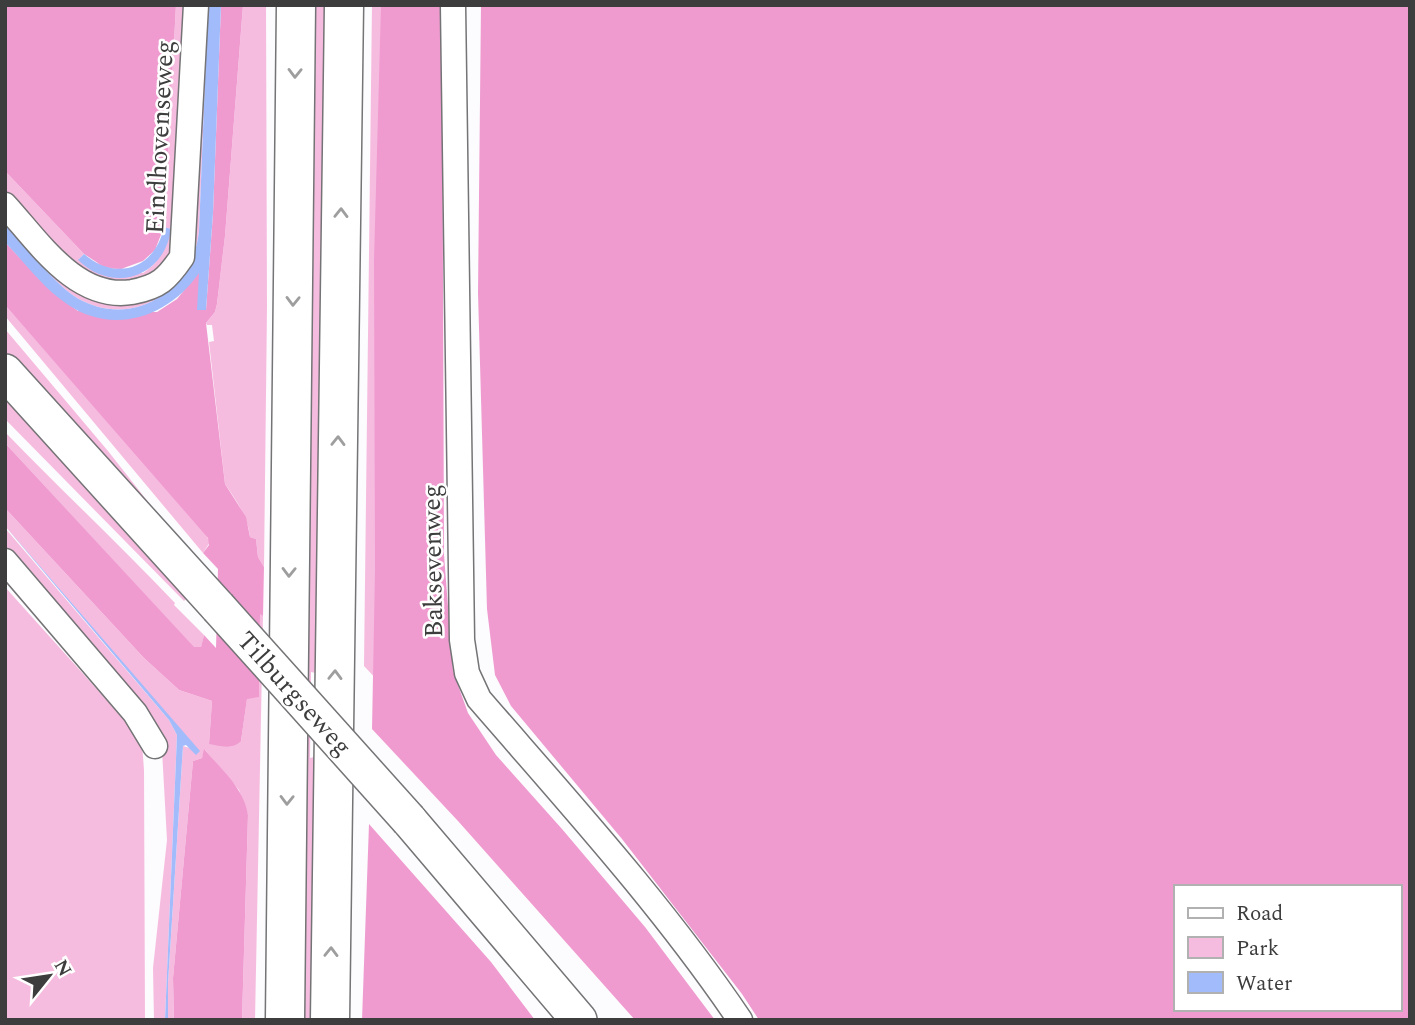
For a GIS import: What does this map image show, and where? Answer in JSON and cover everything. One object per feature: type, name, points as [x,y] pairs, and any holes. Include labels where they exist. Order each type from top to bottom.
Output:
[{"type":"highway","points":[[285,1020],[296,5]]},
{"type":"highway","points":[[330,1020],[344,5]]},
{"type":"street","name":"Eindhovenseweg","points":[[5,205],[67,271],[85,285],[104,293],[124,293],[148,289],[168,278],[182,257],[196,5]]},
{"type":"street","name":"Baksevenweg","points":[[453,5],[462,640],[467,673],[479,699],[646,896],[712,979],[740,1020]]},
{"type":"street","name":"Tilburgseweg","points":[[5,372],[409,820],[579,1020]]},
{"type":"street","points":[[5,561],[135,713],[155,746]]},
{"type":"green space","points":[[176,5],[186,5],[170,254],[151,275],[116,285],[75,266],[5,192],[5,171],[84,254],[79,259],[143,273],[154,264],[164,249],[170,229],[164,227]]},
{"type":"green space","points":[[208,5],[199,231],[194,252],[185,271],[172,287],[156,299],[138,307],[98,307],[77,298],[59,284],[5,225],[5,215],[70,283],[166,282]]},
{"type":"green space","points":[[243,5],[266,5],[264,567],[258,557],[256,539],[250,537],[244,516],[225,484],[209,342],[214,341],[212,325],[206,323],[215,312],[217,304],[225,236]]},
{"type":"green space","points":[[316,5],[327,5],[314,1020],[303,1020]],"holes":[[[311,672],[316,673],[314,757],[310,758]]]},
{"type":"green space","points":[[372,5],[391,5],[380,683],[364,666]]},
{"type":"green space","points":[[5,305],[202,528],[210,542],[203,553],[5,316]]},
{"type":"green space","points":[[5,329],[108,451],[156,512],[153,516],[5,352]]},
{"type":"green space","points":[[5,397],[188,597],[184,601],[5,419]]},
{"type":"green space","points":[[5,432],[175,603],[204,635],[201,648],[194,648],[5,443]]},
{"type":"green space","points":[[5,508],[144,658],[179,690],[212,701],[209,744],[241,741],[247,698],[259,696],[260,613],[263,616],[255,1020],[242,1020],[248,815],[239,790],[205,750],[202,758],[193,761],[173,978],[174,1020],[168,1020],[183,746],[199,751],[5,526]]},
{"type":"green space","points":[[5,528],[169,720],[177,735],[165,1020],[154,1020],[153,968],[167,840],[162,750],[5,550]]},
{"type":"green space","points":[[5,587],[131,727],[142,743],[145,1020],[5,1020]]},
{"type":"shaded area","points":[[5,5],[176,5],[164,227],[155,250],[143,261],[121,269],[104,267],[84,254],[5,171]]},
{"type":"shaded area","points":[[221,5],[243,5],[225,236],[217,304],[215,312],[206,323],[225,484],[246,517],[250,537],[256,539],[258,557],[264,567],[263,616],[260,614],[259,697],[247,699],[241,741],[226,747],[209,744],[212,701],[179,690],[144,658],[5,508],[5,443],[194,647],[201,647],[204,635],[216,648],[218,569],[203,553],[209,545],[208,538],[5,305],[5,242],[50,290],[78,311],[157,312],[177,299],[199,272],[206,310],[213,213]]},
{"type":"shaded area","points":[[381,5],[442,5],[444,555],[453,671],[468,713],[496,755],[645,927],[715,1020],[635,1020],[458,821],[372,729],[375,570],[374,260]]},
{"type":"shaded area","points":[[481,5],[1410,5],[1410,1020],[759,1020],[742,994],[622,839],[511,706],[495,675],[487,609],[478,293]]},
{"type":"shaded area","points":[[204,749],[237,788],[248,815],[242,1020],[174,1020],[173,978],[193,761],[202,758]]},
{"type":"shaded area","points":[[369,824],[491,962],[535,1020],[362,1020]]},
{"type":"water","points":[[208,5],[221,5],[213,213],[206,310],[197,310],[199,273],[187,288],[156,311],[121,320],[85,314],[58,298],[27,267],[5,242],[5,225],[68,292],[98,307],[138,307],[156,299],[172,287],[185,271],[194,252],[199,231]]},
{"type":"water","points":[[164,227],[171,229],[166,246],[148,269],[135,276],[106,276],[78,260],[84,254],[109,268],[133,267],[152,253]]},
{"type":"water","points":[[5,526],[200,751],[196,755],[186,745],[183,746],[168,1020],[165,1020],[177,735],[169,720]]}]
